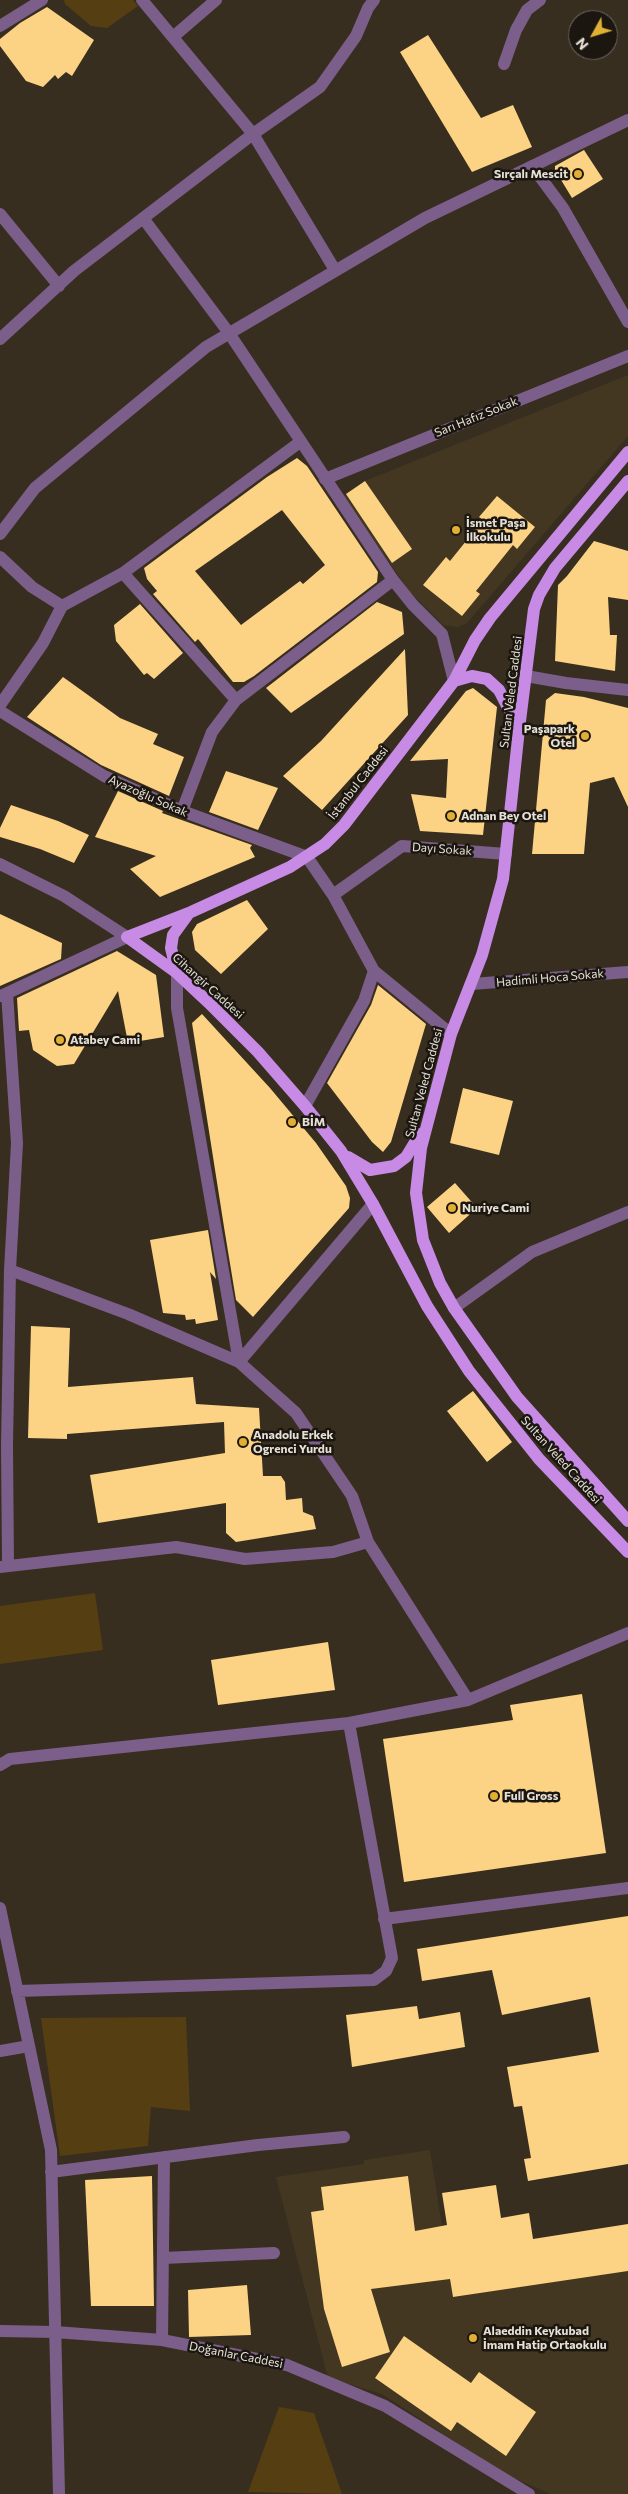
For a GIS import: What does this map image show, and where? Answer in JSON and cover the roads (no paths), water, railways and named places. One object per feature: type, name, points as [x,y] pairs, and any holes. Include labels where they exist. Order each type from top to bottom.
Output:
[{"type":"main road","name":"İstanbul Caddesi","points":[[128,937],[191,912],[307,857],[325,844],[344,825],[454,681],[475,640],[490,618],[628,452]]},
{"type":"main road","name":"Sultan Veled Caddesi","points":[[628,481],[544,582],[534,609],[506,854],[498,903],[472,984],[450,1034],[417,1170],[419,1219],[429,1260],[454,1308],[517,1397],[628,1520]]},
{"type":"main road","points":[[454,681],[472,676],[487,679],[499,690],[510,707],[519,729]]},
{"type":"main road","points":[[177,973],[171,948],[173,934],[191,912]]},
{"type":"main road","name":"Cihangir Caddesi","points":[[128,937],[177,973],[252,1046],[305,1106],[341,1151]]},
{"type":"main road","points":[[341,1151],[358,1165],[370,1170],[394,1166],[406,1157],[416,1143],[429,1116]]},
{"type":"main road","name":"Sultan Veled Caddesi","points":[[341,1151],[373,1204],[427,1306],[469,1371],[539,1459],[628,1552]]},
{"type":"street","points":[[0,26],[42,0]]},
{"type":"street","points":[[142,0],[253,134],[335,270]]},
{"type":"street","points":[[173,37],[216,0]]},
{"type":"street","points":[[0,339],[74,271],[253,134],[320,87],[356,36],[368,8],[374,0]]},
{"type":"street","points":[[504,64],[519,24],[527,10],[540,0]]},
{"type":"street","points":[[0,534],[36,488],[206,347],[426,218],[628,120]]},
{"type":"street","points":[[532,166],[563,208],[628,322]]},
{"type":"street","points":[[0,214],[59,286]]},
{"type":"street","points":[[143,218],[228,333],[393,580],[413,605],[442,634],[454,681]]},
{"type":"street","name":"Sarı Hafız Sokak","points":[[325,480],[628,356]]},
{"type":"street","points":[[0,705],[43,643],[62,606],[123,573],[300,442]]},
{"type":"street","points":[[0,557],[32,587],[62,606]]},
{"type":"street","points":[[123,573],[236,700]]},
{"type":"street","points":[[182,811],[212,732],[236,700],[393,580]]},
{"type":"street","points":[[526,676],[628,690]]},
{"type":"street","name":"Ayazoğlu Sokak","points":[[0,711],[104,776],[182,811],[307,857]]},
{"type":"street","name":"Dayı Sokak","points":[[332,894],[402,846],[506,854]]},
{"type":"street","points":[[307,857],[332,894],[374,971],[450,1034]]},
{"type":"street","name":"Cihangir Caddesi","points":[[0,864],[64,896],[128,937]]},
{"type":"street","name":"İstanbul Caddesi","points":[[4,995],[128,937]]},
{"type":"street","points":[[305,1106],[364,1001],[374,971]]},
{"type":"street","name":"Hadimli Hoca Sokak","points":[[472,984],[628,972]]},
{"type":"street","points":[[177,973],[177,1008],[239,1362]]},
{"type":"street","points":[[4,995],[17,1143],[6,1236],[10,1270],[4,1566],[176,1547],[245,1559],[334,1552],[368,1542]]},
{"type":"street","points":[[239,1362],[373,1204]]},
{"type":"street","points":[[454,1308],[532,1252],[628,1212]]},
{"type":"street","points":[[10,1270],[128,1314],[239,1362],[296,1413],[352,1496],[368,1542],[468,1700]]},
{"type":"street","points":[[0,1765],[10,1759],[349,1723],[468,1700],[628,1633]]},
{"type":"street","points":[[17,1991],[374,1980],[386,1971],[392,1958],[349,1723]]},
{"type":"street","points":[[384,1920],[628,1888]]},
{"type":"street","points":[[0,1908],[51,2150],[59,2494]]},
{"type":"street","points":[[0,2051],[29,2046]]},
{"type":"street","points":[[51,2172],[258,2144],[344,2137]]},
{"type":"street","points":[[162,2340],[164,2157]]},
{"type":"street","points":[[163,2258],[274,2252]]},
{"type":"street","name":"Doğanlar Caddesi","points":[[0,2331],[55,2332],[162,2340],[287,2365],[376,2402],[529,2494]]},
{"type":"place","name":"Sırçalı Mescit","points":[[578,174]]},
{"type":"place","name":"İsmet Paşa İlkokulu","points":[[456,530]]},
{"type":"place","name":"Paşapark Otel","points":[[585,736]]},
{"type":"place","name":"Adnan Bey Otel","points":[[451,816]]},
{"type":"place","name":"Atabey Cami","points":[[60,1040]]},
{"type":"place","name":"BİM","points":[[292,1122]]},
{"type":"place","name":"Nuriye Cami","points":[[452,1208]]},
{"type":"place","name":"Anadolu Erkek Ogrenci Yurdu","points":[[243,1442]]},
{"type":"place","name":"Full Gross","points":[[494,1796]]},
{"type":"place","name":"Alaeddin Keykubad İmam Hatip Ortaokulu","points":[[473,2338]]}]
